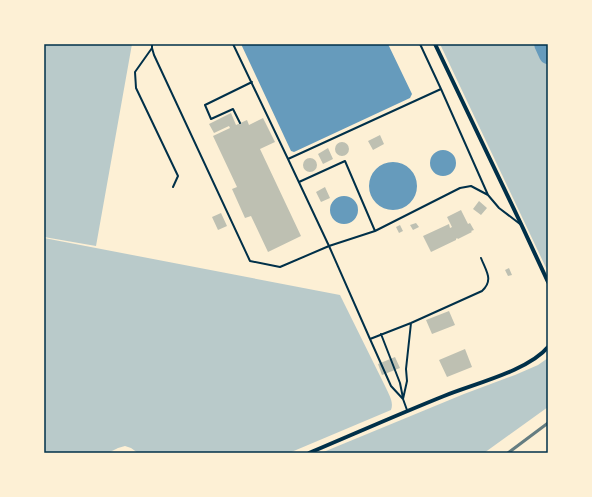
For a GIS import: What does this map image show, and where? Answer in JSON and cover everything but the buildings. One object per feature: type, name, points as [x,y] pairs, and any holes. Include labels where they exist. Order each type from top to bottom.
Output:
[{"type":"street","points":[[435,44],[548,282]]},
{"type":"street","points":[[309,453],[445,395],[517,368],[535,359],[548,347]]},
{"type":"lane","points":[[152,44],[154,55],[250,261],[280,267],[329,246],[376,231],[460,188],[471,186],[488,194]]},
{"type":"lane","points":[[233,44],[329,246],[391,386],[403,399]]},
{"type":"lane","points":[[420,44],[488,194],[499,208],[522,226]]},
{"type":"lane","points":[[152,48],[134,72],[136,88],[178,176],[173,188]]},
{"type":"lane","points":[[240,123],[233,109],[211,119],[205,104],[252,82]]},
{"type":"lane","points":[[288,158],[441,88]]},
{"type":"lane","points":[[299,182],[345,161],[376,231]]},
{"type":"lane","points":[[370,339],[482,292],[486,288],[489,278],[481,258]]},
{"type":"lane","points":[[403,399],[407,381],[406,369],[411,323]]},
{"type":"lane","points":[[381,334],[400,383],[403,399],[408,411]]},
{"type":"shaded area","points":[[44,44],[132,44],[96,246],[44,237]]},
{"type":"shaded area","points":[[440,44],[548,44],[548,272]]},
{"type":"shaded area","points":[[44,238],[340,295],[390,396],[392,401],[391,410],[289,453],[138,453],[125,446],[108,453],[44,453]]},
{"type":"shaded area","points":[[548,358],[548,407],[484,453],[321,453],[464,394],[515,375],[538,365]]},
{"type":"water","points":[[241,44],[388,44],[412,94],[410,98],[294,152],[291,151]]},
{"type":"water","points":[[443,150],[452,154],[456,163],[452,172],[443,176],[434,172],[430,163],[434,154]]},
{"type":"water","points":[[388,162],[398,162],[410,169],[417,181],[417,191],[410,203],[398,210],[388,210],[380,206],[373,199],[369,191],[369,181],[373,173],[380,166]]},
{"type":"water","points":[[344,196],[354,200],[358,210],[354,220],[344,224],[334,220],[330,210],[334,200]]},
{"type":"waterway","points":[[543,44],[548,55]]},
{"type":"railway","points":[[508,453],[548,423]]}]
